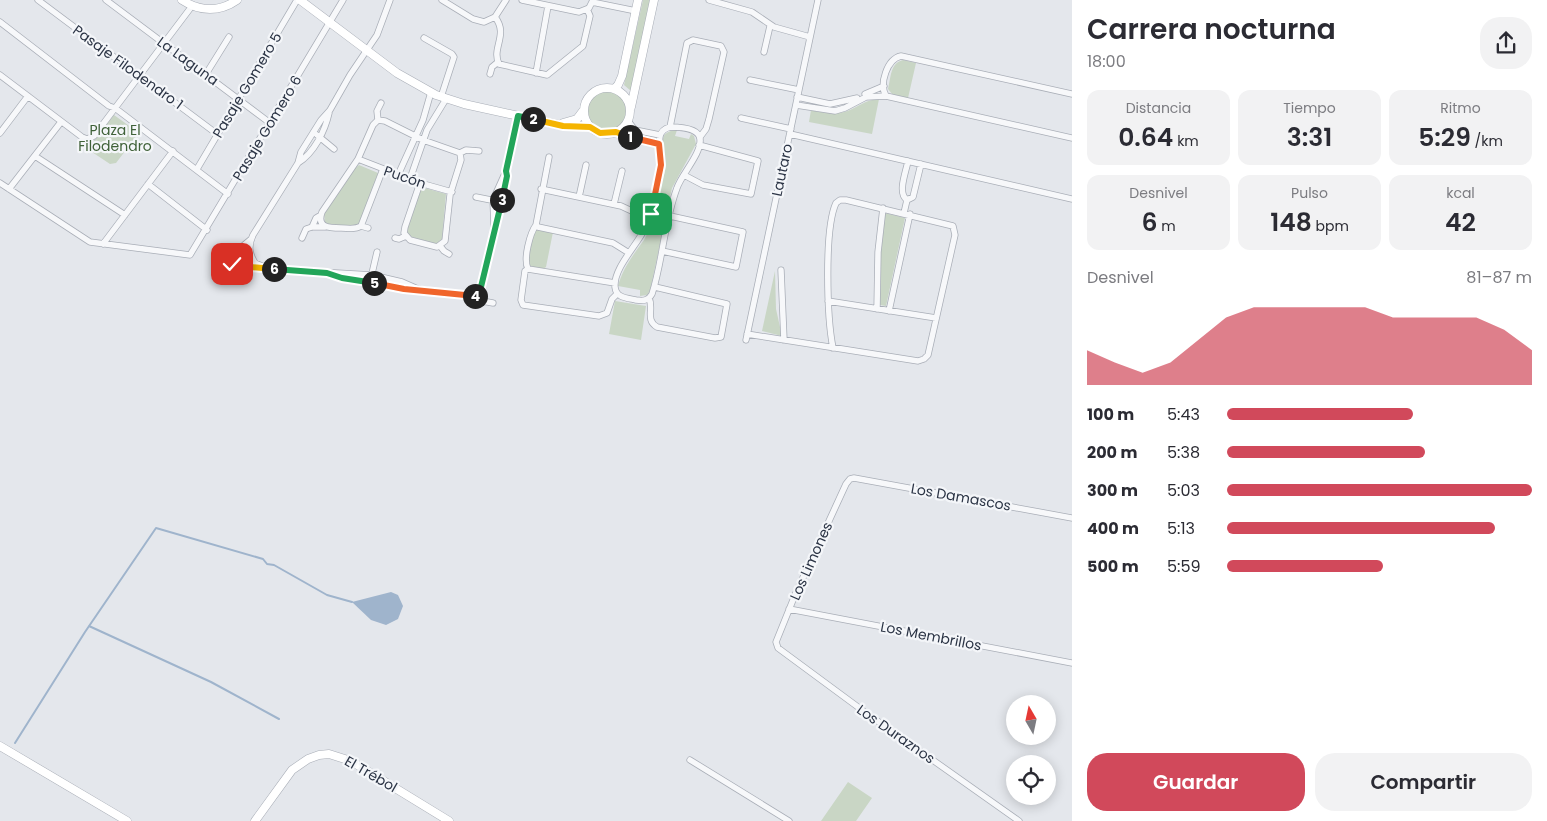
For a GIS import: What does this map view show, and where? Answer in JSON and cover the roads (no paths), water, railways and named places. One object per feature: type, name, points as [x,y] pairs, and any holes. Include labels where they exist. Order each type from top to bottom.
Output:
[{"type":"street","name":"Pasaje Filodendro 1","points":[[38,0],[218,134]]},
{"type":"street","name":"La Laguna","points":[[106,0],[270,123]]},
{"type":"street","points":[[182,0],[192,6],[214,9],[229,5],[237,0]]},
{"type":"street","points":[[299,0],[406,79],[443,98],[556,124],[590,127]]},
{"type":"street","name":"Pasaje Gomero 5","points":[[197,170],[299,0]]},
{"type":"street","name":"Pasaje Gomero 6","points":[[103,244],[190,255],[344,0]]},
{"type":"street","points":[[221,280],[235,262],[244,245],[251,239],[298,163],[301,152],[377,35],[390,0]]},
{"type":"street","points":[[442,0],[481,22],[488,22],[496,17],[506,0]]},
{"type":"street","points":[[522,0],[579,12],[587,9],[593,1],[636,11]]},
{"type":"street","points":[[614,89],[622,76],[636,11],[636,0]]},
{"type":"street","points":[[616,132],[623,128],[628,121],[654,0]]},
{"type":"street","points":[[709,0],[752,12],[770,26],[810,37]]},
{"type":"street","name":"Lautaro","points":[[784,340],[746,337],[818,0]]},
{"type":"street","points":[[0,75],[82,137],[94,136],[192,6]]},
{"type":"street","points":[[536,73],[548,6]]},
{"type":"street","points":[[496,17],[502,31],[496,56],[498,62],[501,65],[536,73],[550,74],[581,48],[590,16],[587,9]]},
{"type":"street","points":[[0,22],[228,194]]},
{"type":"street","points":[[764,52],[770,26]]},
{"type":"street","points":[[206,74],[229,37]]},
{"type":"street","points":[[410,180],[423,140],[443,98],[454,57],[424,38]]},
{"type":"street","points":[[670,127],[687,43],[693,40],[723,48],[724,52],[708,125],[700,137],[699,145],[677,187],[652,294],[649,298],[642,300],[625,298],[617,294],[615,283],[629,253],[639,239],[649,219],[661,165],[660,135],[666,128],[670,127],[692,130],[700,137]]},
{"type":"street","points":[[886,96],[884,86],[890,62],[901,56],[1072,94]]},
{"type":"street","points":[[490,74],[492,67],[498,62]]},
{"type":"street","points":[[750,80],[799,90]]},
{"type":"street","points":[[797,97],[834,104],[857,98],[884,86]]},
{"type":"street","points":[[556,124],[577,119],[583,111],[585,102],[592,93],[602,88],[614,89],[626,97],[630,112]]},
{"type":"street","points":[[398,175],[426,112],[431,92]]},
{"type":"street","points":[[0,133],[28,96]]},
{"type":"street","points":[[796,105],[832,111],[845,108],[866,97],[886,96],[1072,138]]},
{"type":"street","points":[[378,120],[377,111],[381,103]]},
{"type":"street","points":[[298,163],[304,159],[320,138],[330,110]]},
{"type":"street","points":[[583,111],[590,127],[600,133],[616,132],[659,144]]},
{"type":"street","points":[[494,229],[494,200],[506,171],[518,116]]},
{"type":"street","points":[[741,118],[908,161],[1072,199]]},
{"type":"street","points":[[312,227],[316,218],[321,215],[358,159],[373,124],[378,120],[385,121],[423,140],[460,153]]},
{"type":"street","points":[[628,121],[635,130],[660,135]]},
{"type":"street","points":[[9,189],[61,122]]},
{"type":"street","points":[[314,132],[334,149]]},
{"type":"street","points":[[684,175],[703,184],[751,194],[758,161],[699,145]]},
{"type":"street","points":[[460,153],[466,150],[480,151]]},
{"type":"street","points":[[0,183],[87,240],[103,244],[173,151]]},
{"type":"street","points":[[420,183],[405,227],[406,236],[412,241],[434,247],[440,246],[446,237],[452,192],[461,160],[460,153]]},
{"type":"street","points":[[35,156],[125,215]]},
{"type":"street","points":[[528,269],[525,264],[531,231],[536,225],[549,157]]},
{"type":"street","name":"Pucón","points":[[358,159],[410,180],[452,192]]},
{"type":"street","points":[[889,311],[907,214],[907,200],[903,197],[902,191],[908,161]]},
{"type":"street","points":[[907,200],[913,197],[921,164]]},
{"type":"street","points":[[579,197],[586,165]]},
{"type":"street","points":[[302,238],[304,231],[312,227],[356,229],[361,226],[383,170]]},
{"type":"street","points":[[493,303],[482,301],[478,293],[502,202],[507,176],[506,171]]},
{"type":"street","points":[[614,204],[622,171]]},
{"type":"street","points":[[148,184],[206,230]]},
{"type":"street","points":[[542,189],[614,204],[649,219]]},
{"type":"street","points":[[476,197],[502,202]]},
{"type":"street","points":[[781,270],[784,340],[832,348],[920,361],[928,355],[955,235],[954,227],[949,224],[844,200],[836,203],[829,249],[828,302],[832,348]]},
{"type":"street","points":[[877,309],[878,252],[883,208]]},
{"type":"street","points":[[321,215],[321,222],[325,227]]},
{"type":"street","points":[[662,251],[736,267],[743,232],[670,216]]},
{"type":"street","points":[[536,225],[613,243],[629,253]]},
{"type":"street","points":[[361,226],[368,228]]},
{"type":"street","points":[[395,238],[399,239],[406,236]]},
{"type":"street","points":[[251,239],[249,250],[251,257],[255,263],[264,268]]},
{"type":"street","points":[[440,246],[449,254]]},
{"type":"street","points":[[370,282],[378,252]]},
{"type":"street","points":[[235,262],[239,266],[327,273],[355,272],[402,282],[418,289]]},
{"type":"street","points":[[528,269],[615,283]]},
{"type":"street","points":[[528,269],[525,271],[521,303],[525,306],[600,316],[607,313],[612,299],[617,294]]},
{"type":"street","points":[[327,273],[342,278],[404,289],[418,289],[472,297],[478,293]]},
{"type":"street","points":[[649,298],[652,303],[651,322],[657,327],[715,338],[721,337],[728,304],[654,287]]},
{"type":"street","points":[[828,302],[936,318]]},
{"type":"street","name":"Los Damascos","points":[[850,479],[854,478],[900,486],[1072,518]]},
{"type":"street","name":"Los Limones","points":[[776,644],[846,484],[850,479]]},
{"type":"street","name":"Los Membrillos","points":[[790,609],[1072,664]]},
{"type":"street","name":"Los Duraznos","points":[[776,644],[778,648],[862,710],[1019,821]]},
{"type":"street","points":[[0,746],[127,821]]},
{"type":"street","name":"El Trébol","points":[[255,821],[292,770],[308,759],[329,754],[351,761],[450,821]]},
{"type":"street","points":[[690,760],[789,821]]},
{"type":"water","points":[[391,592],[398,595],[403,606],[398,619],[386,625],[371,620],[352,602]]},
{"type":"waterway","points":[[15,743],[85,632],[156,528],[263,559],[267,564],[274,565],[327,595],[352,602]]},
{"type":"waterway","points":[[89,626],[211,682],[279,719]]},
{"type":"park label","name":"Plaza El Filodendro","points":[[115,138]]}]
